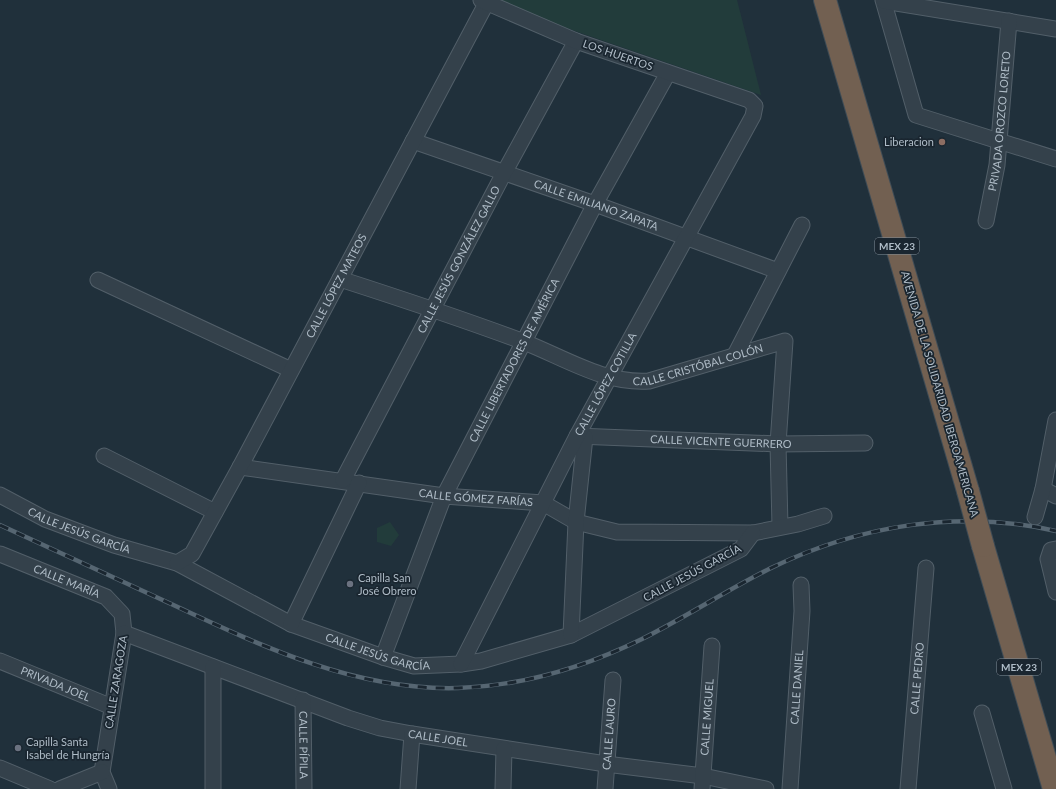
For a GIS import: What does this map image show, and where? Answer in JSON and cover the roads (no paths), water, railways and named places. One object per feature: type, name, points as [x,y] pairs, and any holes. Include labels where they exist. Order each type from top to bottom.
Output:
[{"type":"highway","name":"AVENIDA DE LA SOLIDARIDAD IBEROAMERICANA","points":[[825,0],[1054,789]]},
{"type":"street","points":[[1056,29],[884,0],[916,115],[1056,159]]},
{"type":"street","name":"LOS HUERTOS","points":[[484,1],[576,40],[749,100],[755,106]]},
{"type":"street","name":"CALLE LÓPEZ MATEOS","points":[[177,563],[192,554],[240,467],[413,141],[484,1]]},
{"type":"street","name":"PRIVADA OROZCO LORETO","points":[[986,221],[997,165],[1009,21]]},
{"type":"street","name":"CALLE JESÚS GONZÁLEZ GALLO","points":[[343,480],[504,173],[576,40]]},
{"type":"street","name":"CALLE LIBERTADORES DE AMÉRICA","points":[[383,658],[444,496],[595,204],[668,73]]},
{"type":"street","name":"CALLE LÓPEZ COTILLA","points":[[461,664],[543,503],[581,436],[609,378],[753,116],[755,106]]},
{"type":"street","name":"CALLE EMILIANO ZAPATA","points":[[413,141],[595,204],[778,271]]},
{"type":"street","points":[[735,355],[802,225]]},
{"type":"street","name":"CALLE CRISTÓBAL COLÓN","points":[[340,279],[434,309],[524,342],[609,378],[632,382],[649,381],[785,341],[778,444]]},
{"type":"street","points":[[98,280],[291,370]]},
{"type":"street","points":[[1035,517],[1050,493],[1056,420]]},
{"type":"street","points":[[571,635],[581,436]]},
{"type":"street","name":"CALLE VICENTE GUERRERO","points":[[581,436],[778,444],[865,443]]},
{"type":"street","points":[[778,444],[780,526]]},
{"type":"street","points":[[104,456],[215,512]]},
{"type":"street","name":"CALLE GÓMEZ FARÍAS","points":[[240,467],[343,480],[444,496],[543,503],[576,522],[617,532],[753,533],[780,526],[798,524],[824,516]]},
{"type":"street","points":[[291,624],[359,483]]},
{"type":"street","name":"CALLE JESÚS GARCÍA","points":[[0,495],[45,519],[114,545],[177,563],[291,624],[383,658],[414,666],[461,664],[481,661],[571,635],[741,549],[753,533]]},
{"type":"street","points":[[1053,550],[1048,559],[1056,592]]},
{"type":"street","name":"CALLE MARÍA","points":[[0,554],[106,597],[122,614],[124,626]]},
{"type":"street","name":"CALLE PEDRO","points":[[908,789],[926,568]]},
{"type":"street","name":"CALLE DANIEL","points":[[790,789],[802,611],[801,585]]},
{"type":"street","name":"CALLE JOEL","points":[[124,626],[213,667],[348,718],[380,728],[504,749],[606,764],[703,783],[766,789]]},
{"type":"street","name":"CALLE ZARAGOZA","points":[[102,772],[124,626]]},
{"type":"street","name":"CALLE MIGUEL","points":[[703,783],[712,646]]},
{"type":"street","name":"PRIVADA JOEL","points":[[0,661],[112,707]]},
{"type":"street","points":[[213,667],[213,789]]},
{"type":"street","name":"CALLE LAURO","points":[[605,789],[612,680]]},
{"type":"street","name":"CALLE PÍPILA","points":[[303,700],[304,789]]},
{"type":"street","points":[[982,713],[1004,789]]},
{"type":"street","points":[[408,789],[412,734]]},
{"type":"street","points":[[503,789],[504,749]]},
{"type":"street","points":[[0,768],[50,789]]},
{"type":"street","points":[[60,789],[102,772],[109,789]]},
{"type":"railway","points":[[0,525],[238,635],[309,663],[346,674],[382,682],[420,687],[458,688],[530,679],[598,658],[658,631],[738,585],[771,568],[805,553],[839,541],[910,525],[947,522],[983,521],[1056,531]]},
{"type":"place","name":"Liberacion","points":[[942,142]]},
{"type":"place","name":"Capilla San José Obrero","points":[[350,584]]},
{"type":"place","name":"Capilla Santa Isabel de Hungría","points":[[18,748]]}]
